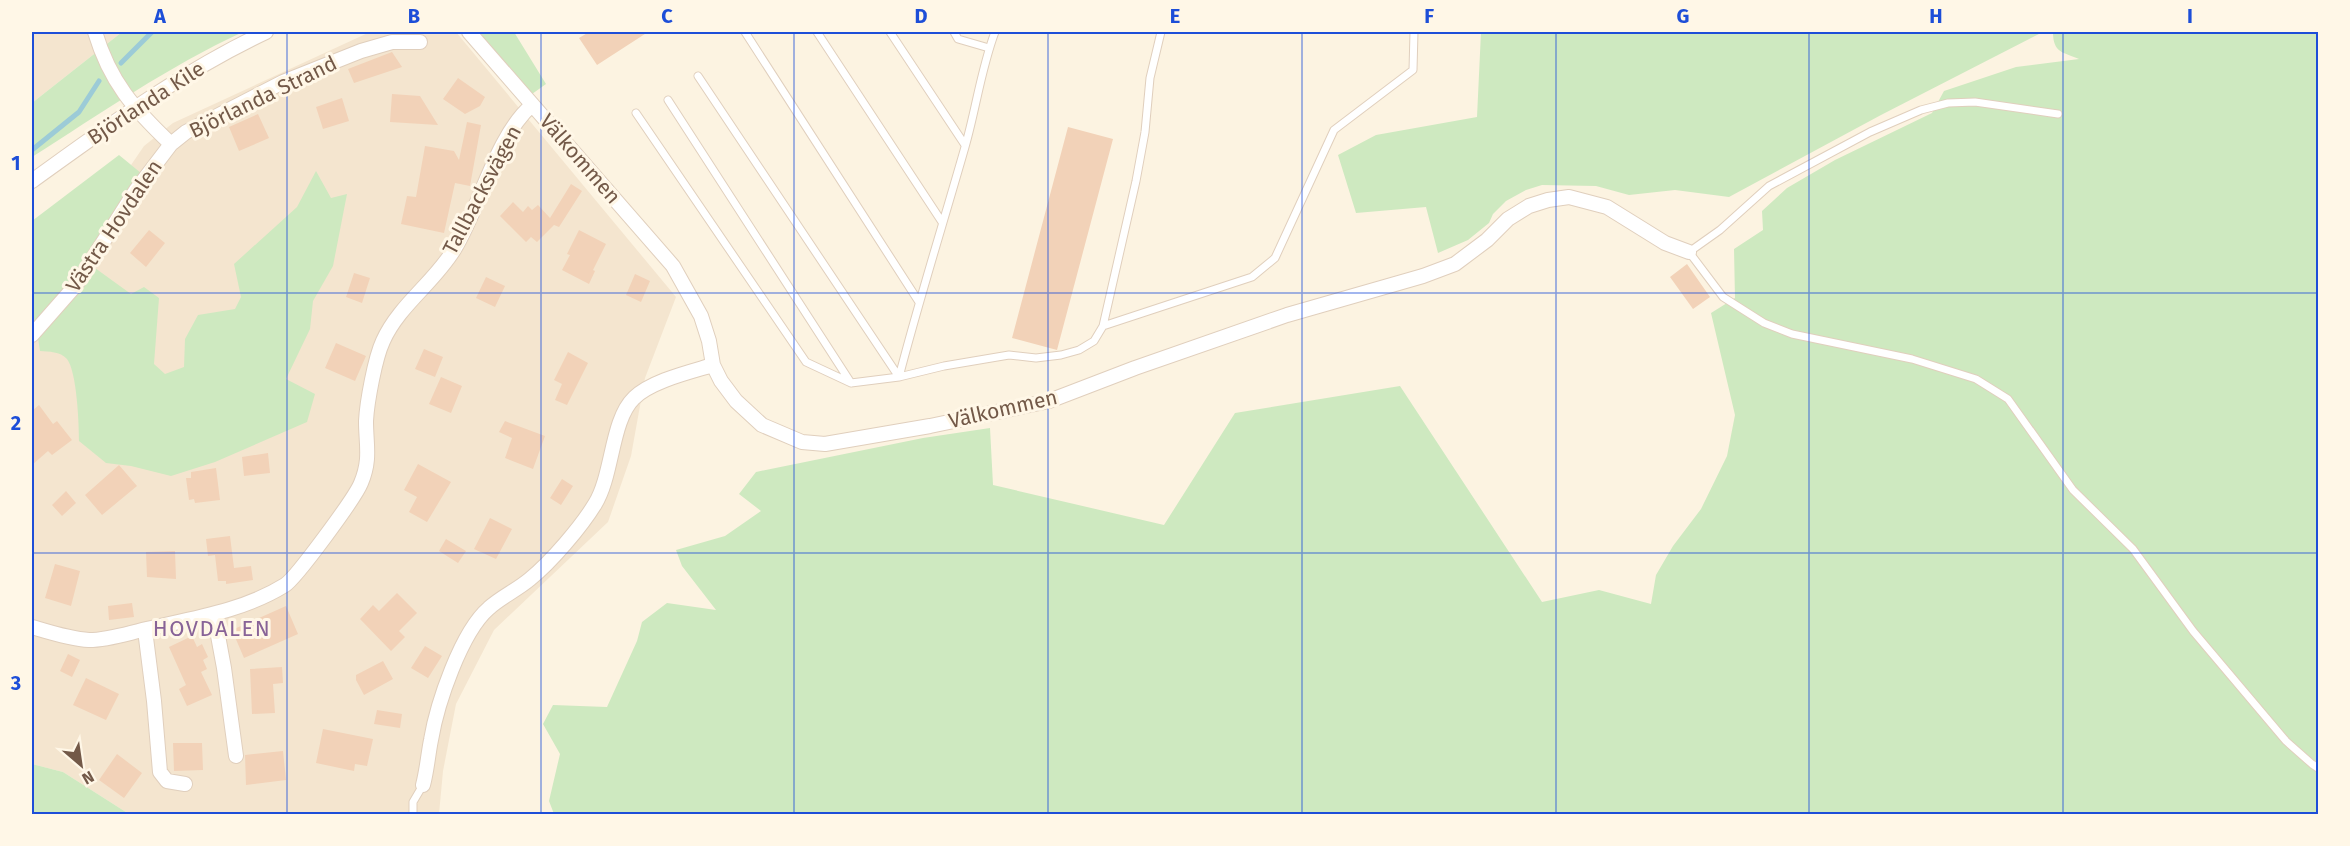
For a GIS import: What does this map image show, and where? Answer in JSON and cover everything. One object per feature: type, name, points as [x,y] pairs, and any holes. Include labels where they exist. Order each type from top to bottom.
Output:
[{"type":"street","name":"Björlanda Strand","points":[[95,32],[111,75],[134,107],[171,144],[186,132],[283,82],[361,51],[392,42],[420,42]]},
{"type":"street","name":"Björlanda Kile","points":[[32,181],[134,107],[234,47],[266,32]]},
{"type":"street","name":"Välkommen","points":[[469,32],[673,266],[688,289],[701,316],[709,341],[713,365],[721,381],[736,401],[762,425],[802,442],[825,444],[930,426],[1049,401],[1135,368],[1287,315],[1423,276],[1455,264],[1487,240],[1508,219],[1529,206],[1548,200],[1569,197],[1606,207],[1665,243],[1689,252]]},
{"type":"street","name":"Tallbacksvägen","points":[[32,627],[88,640],[145,630],[236,608],[287,584],[336,521],[360,484],[369,458],[366,420],[382,341],[401,312],[432,279],[455,248],[497,158],[523,114],[532,105]]},
{"type":"street","name":"Västra Hovdalen","points":[[32,335],[76,285],[136,190],[171,144]]},
{"type":"street","points":[[423,785],[431,738],[449,677],[466,638],[487,609],[530,580],[548,562],[596,503],[604,485],[621,419],[631,400],[641,392],[713,365]]},
{"type":"street","points":[[214,614],[236,756]]},
{"type":"street","points":[[145,630],[160,772],[167,781],[185,784]]},
{"type":"lane","points":[[745,32],[919,302]]},
{"type":"lane","points":[[817,32],[942,222]]},
{"type":"lane","points":[[890,32],[965,145]]},
{"type":"lane","points":[[954,32],[958,39],[989,48]]},
{"type":"lane","points":[[899,377],[995,32]]},
{"type":"lane","points":[[636,113],[806,362],[851,383],[899,377],[944,366],[1009,355],[1036,358],[1060,355],[1079,350],[1094,341],[1103,326],[1136,181],[1145,132],[1150,78],[1161,32]]},
{"type":"lane","points":[[1103,326],[1252,277],[1275,258],[1334,130],[1413,70],[1414,32]]},
{"type":"lane","points":[[698,76],[899,377]]},
{"type":"lane","points":[[668,100],[851,383]]},
{"type":"lane","points":[[2058,114],[1975,102],[1948,103],[1922,110],[1870,132],[1769,186],[1720,230],[1689,252],[1723,297],[1764,323],[1792,334],[1912,359],[1976,379],[2008,399],[2073,490],[2133,549],[2193,631],[2286,741],[2319,768]]},
{"type":"lane","points":[[413,814],[413,802],[423,785]]},
{"type":"shaded area","points":[[32,32],[122,32],[32,103]]},
{"type":"shaded area","points":[[370,32],[456,32],[676,297],[645,378],[631,456],[608,522],[494,630],[456,704],[443,771],[439,814],[129,814],[63,772],[32,764],[32,328],[140,173],[131,165],[144,146],[173,123]]},
{"type":"green space","points":[[122,32],[243,32],[162,75],[32,157],[32,103]]},
{"type":"green space","points":[[479,32],[514,32],[546,84],[532,94]]},
{"type":"green space","points":[[1481,32],[2040,32],[1729,197],[1675,190],[1629,195],[1596,186],[1542,185],[1526,190],[1506,201],[1493,214],[1489,223],[1468,240],[1438,253],[1426,207],[1356,213],[1338,155],[1376,135],[1477,117]]},
{"type":"green space","points":[[2053,32],[2318,32],[2318,814],[554,814],[549,801],[560,754],[543,724],[553,705],[607,707],[637,641],[642,622],[667,603],[716,610],[682,566],[676,550],[725,536],[761,511],[739,494],[756,472],[923,438],[990,428],[993,485],[1164,525],[1235,413],[1400,386],[1542,602],[1599,590],[1651,604],[1656,575],[1673,546],[1701,509],[1727,456],[1735,415],[1711,313],[1735,298],[1734,249],[1763,230],[1762,211],[1787,188],[1835,160],[1932,113],[1944,91],[2016,67],[2079,59],[2057,48]]},
{"type":"green space","points":[[119,155],[141,173],[79,274],[32,328],[32,221]]},
{"type":"green space","points":[[316,171],[331,198],[347,194],[333,266],[313,301],[310,329],[286,379],[315,394],[307,422],[215,462],[171,476],[131,466],[106,463],[79,441],[75,386],[67,359],[58,353],[40,351],[38,338],[71,302],[95,268],[131,294],[144,287],[159,298],[154,364],[165,374],[184,367],[185,339],[198,315],[235,309],[241,297],[234,264],[297,207]]},
{"type":"green space","points":[[32,764],[63,772],[129,814],[32,814]]},
{"type":"building","points":[[589,32],[648,32],[597,65],[579,38]]},
{"type":"building","points":[[392,52],[402,67],[354,83],[348,69]]},
{"type":"building","points":[[458,78],[485,97],[480,106],[465,114],[443,99]]},
{"type":"building","points":[[392,94],[420,96],[438,125],[390,122]]},
{"type":"building","points":[[342,98],[349,121],[323,129],[316,107]]},
{"type":"building","points":[[258,114],[269,138],[239,151],[229,127]]},
{"type":"building","points":[[467,122],[481,125],[470,186],[455,183],[444,233],[401,224],[407,196],[416,197],[425,146],[454,151],[459,160]]},
{"type":"building","points":[[1068,127],[1113,139],[1057,350],[1012,338]]},
{"type":"building","points":[[571,184],[582,191],[559,227],[554,225],[537,242],[531,237],[526,242],[500,216],[513,202],[523,212],[528,206],[532,210],[538,205],[550,218]]},
{"type":"building","points":[[149,230],[165,243],[146,267],[130,253]]},
{"type":"building","points":[[579,230],[606,244],[589,284],[562,270]]},
{"type":"building","points":[[1687,264],[1710,297],[1693,309],[1670,277]]},
{"type":"building","points":[[354,273],[370,278],[362,303],[346,297]]},
{"type":"building","points":[[635,274],[650,281],[641,302],[626,295]]},
{"type":"building","points":[[486,277],[505,286],[495,307],[476,298]]},
{"type":"building","points":[[336,343],[366,356],[355,381],[325,368]]},
{"type":"building","points":[[424,349],[443,357],[435,377],[415,369]]},
{"type":"building","points":[[568,352],[588,363],[567,405],[555,400],[562,384],[554,380]]},
{"type":"building","points":[[441,377],[462,386],[451,413],[429,404]]},
{"type":"building","points":[[39,405],[53,424],[57,421],[72,440],[52,455],[48,451],[32,465],[32,411]]},
{"type":"building","points":[[505,421],[545,436],[533,469],[505,458],[512,438],[499,432]]},
{"type":"building","points":[[268,453],[270,473],[244,476],[242,457]]},
{"type":"building","points":[[418,464],[451,482],[427,522],[409,512],[417,497],[404,490]]},
{"type":"building","points":[[119,465],[137,486],[102,515],[85,495]]},
{"type":"building","points":[[216,468],[220,500],[195,503],[194,499],[189,500],[186,478],[191,478],[191,472]]},
{"type":"building","points":[[562,479],[573,486],[561,505],[550,498]]},
{"type":"building","points":[[66,491],[76,503],[62,516],[52,505]]},
{"type":"building","points":[[490,518],[512,529],[496,559],[474,549]]},
{"type":"building","points":[[230,536],[234,568],[251,566],[253,580],[226,584],[226,581],[218,581],[215,555],[208,556],[206,539]]},
{"type":"building","points":[[446,539],[466,551],[458,563],[439,551]]},
{"type":"building","points":[[175,551],[176,579],[147,577],[146,552]]},
{"type":"building","points":[[55,564],[80,571],[71,606],[45,598]]},
{"type":"building","points":[[397,593],[417,613],[399,631],[405,637],[391,651],[360,619],[373,605],[379,611]]},
{"type":"building","points":[[132,603],[134,617],[109,620],[108,606]]},
{"type":"building","points":[[286,606],[298,634],[244,658],[232,630]]},
{"type":"building","points":[[192,636],[197,647],[202,644],[208,657],[203,660],[207,669],[201,672],[212,695],[187,706],[179,689],[186,685],[169,647]]},
{"type":"building","points":[[425,646],[442,656],[428,678],[411,668]]},
{"type":"building","points":[[68,654],[80,660],[72,677],[60,671]]},
{"type":"building","points":[[383,661],[393,679],[364,695],[356,680],[356,675]]},
{"type":"building","points":[[282,667],[283,683],[273,684],[275,713],[252,714],[250,669]]},
{"type":"building","points":[[86,678],[119,694],[106,720],[73,705]]},
{"type":"building","points":[[377,710],[402,714],[400,728],[374,724]]},
{"type":"building","points":[[323,729],[373,739],[367,766],[355,764],[354,771],[316,763]]},
{"type":"building","points":[[173,743],[202,743],[203,770],[174,771]]},
{"type":"building","points":[[283,751],[286,780],[246,785],[245,755]]},
{"type":"building","points":[[117,754],[142,773],[124,798],[99,780]]},
{"type":"waterway","points":[[121,63],[152,32]]},
{"type":"waterway","points":[[32,150],[79,112],[99,81]]},
{"type":"district","name":"HOVDALEN","points":[[212,628]]}]
